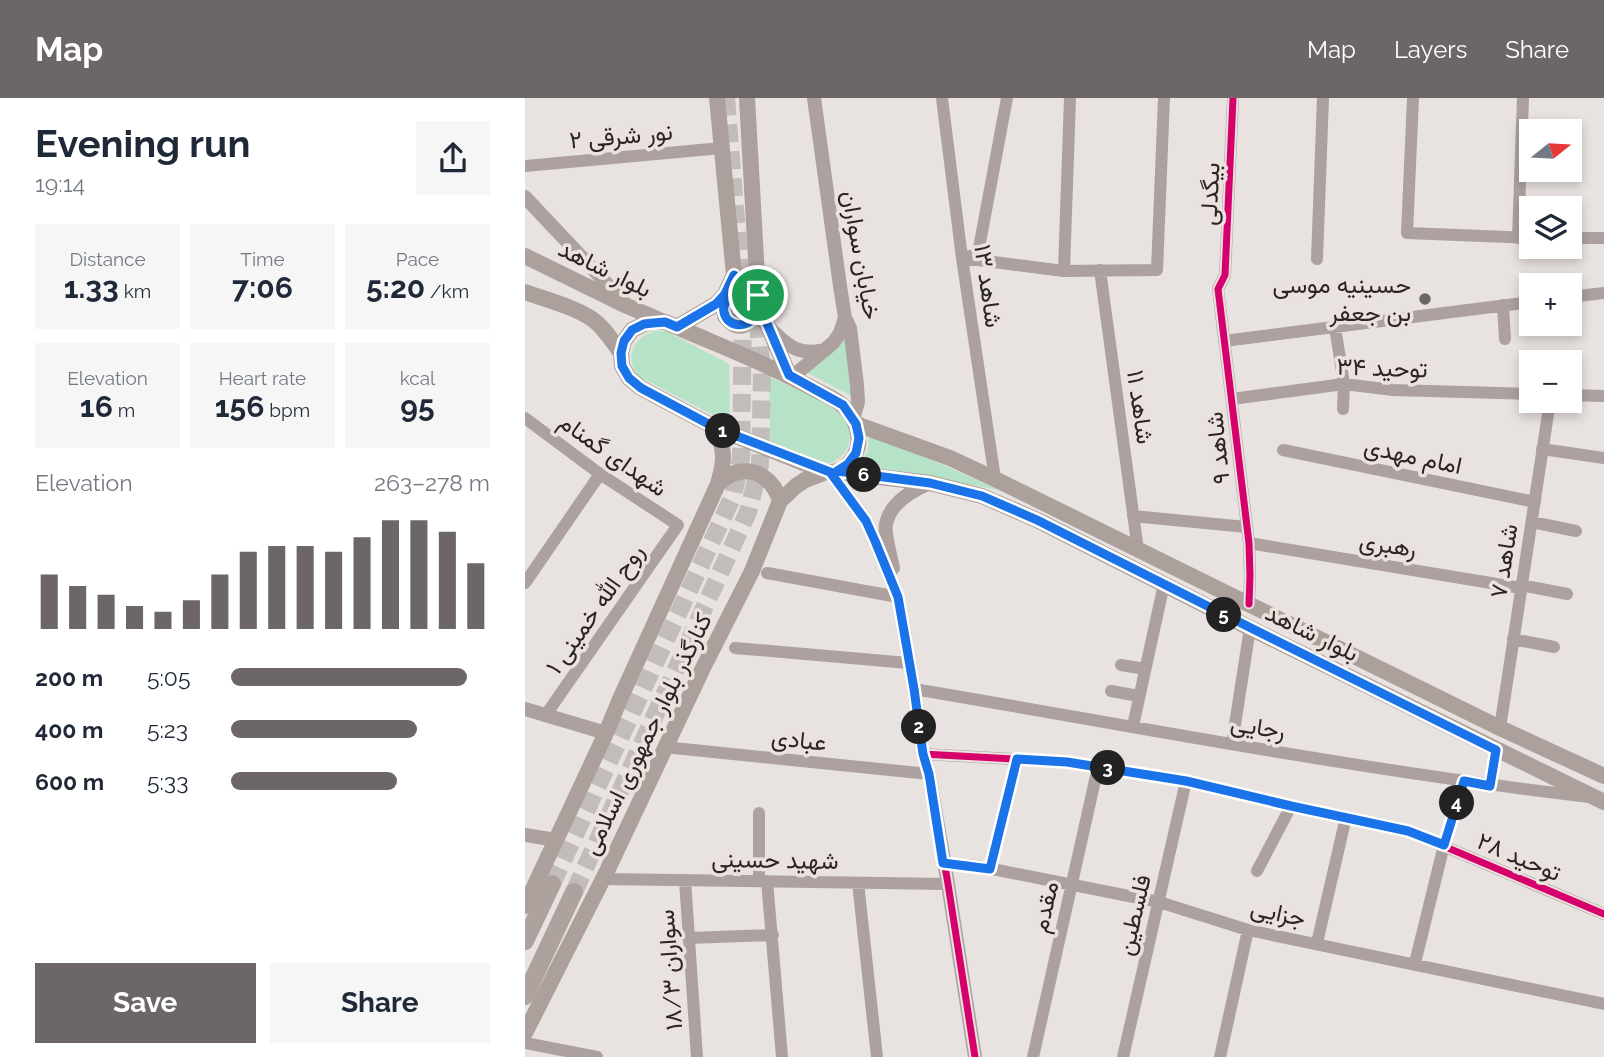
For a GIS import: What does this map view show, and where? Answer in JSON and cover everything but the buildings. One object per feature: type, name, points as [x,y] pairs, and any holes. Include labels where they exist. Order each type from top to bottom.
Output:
[{"type":"main road","points":[[717,98],[734,275],[732,289],[724,307],[725,316],[729,321],[748,324],[755,315],[758,295]]},
{"type":"main road","points":[[747,98],[758,295],[763,314],[791,376]]},
{"type":"main road","name":"بلوار شاهد","points":[[525,256],[627,306],[791,376],[843,405],[855,422],[950,458],[996,479],[1500,728],[1604,776]]},
{"type":"main road","points":[[621,353],[624,341],[632,330],[644,324],[671,324],[716,304],[725,294],[734,275]]},
{"type":"main road","name":"بلوار شاهد","points":[[525,292],[593,319],[621,353],[622,366],[629,378],[641,388],[716,428],[831,472],[930,483],[982,496],[1037,520],[1600,800]]},
{"type":"main road","points":[[831,472],[848,464],[856,453],[859,438],[855,422]]},
{"type":"main road","name":"کنارگذر بلوار جمهوری اسلامی","points":[[525,906],[718,484],[724,449],[716,428]]},
{"type":"main road","name":"کنارگذر بلوار جمهوری اسلامی","points":[[525,1033],[752,570],[780,501],[805,480],[831,472]]},
{"type":"main road","points":[[718,484],[732,474],[758,474],[769,480],[780,501]]},
{"type":"main road","points":[[525,941],[552,884]]},
{"type":"main road","points":[[525,996],[575,892]]},
{"type":"street","name":"خیابان سواران","points":[[814,98],[845,318],[850,328],[858,402],[855,422]]},
{"type":"street","name":"شاهد ۱۳","points":[[942,98],[962,258],[996,479]]},
{"type":"street","points":[[962,258],[975,255],[979,248],[1007,98]]},
{"type":"street","points":[[1064,271],[1070,98]]},
{"type":"street","points":[[962,258],[1064,271],[1157,270],[1164,98]]},
{"type":"street","name":"بیگدلی","points":[[1218,289],[1225,275],[1233,98]]},
{"type":"street","points":[[1317,259],[1323,98]]},
{"type":"street","points":[[1413,98],[1408,233],[1519,238]]},
{"type":"street","points":[[1523,98],[1524,196]]},
{"type":"street","name":"نور شرقی ۲","points":[[525,166],[722,148]]},
{"type":"street","points":[[525,197],[627,306]]},
{"type":"street","points":[[1582,238],[1604,238]]},
{"type":"street","name":"شاهد ۱۱","points":[[1100,270],[1138,550]]},
{"type":"street","name":"شاهد ۹","points":[[1218,289],[1249,543],[1249,604]]},
{"type":"street","points":[[1582,296],[1604,293]]},
{"type":"street","points":[[1224,341],[1519,303]]},
{"type":"street","points":[[1503,305],[1505,339]]},
{"type":"street","points":[[791,376],[826,350],[840,333],[845,318]]},
{"type":"street","points":[[769,327],[791,348],[816,352],[826,350]]},
{"type":"street","points":[[1335,327],[1344,384],[1343,409]]},
{"type":"street","name":"توحید ۳۴","points":[[1232,399],[1344,384],[1393,390],[1519,394]]},
{"type":"street","points":[[1582,395],[1604,396]]},
{"type":"street","name":"شاهد ۷","points":[[1500,728],[1548,413]]},
{"type":"street","name":"شهدای گمنام","points":[[525,418],[600,474],[678,525]]},
{"type":"street","points":[[1542,449],[1604,458]]},
{"type":"street","name":"امام مهدی","points":[[1283,450],[1535,502]]},
{"type":"street","points":[[831,472],[866,521],[898,597]]},
{"type":"street","points":[[525,583],[600,474]]},
{"type":"street","points":[[930,483],[903,497],[885,524],[923,754],[929,774],[948,884],[975,1057]]},
{"type":"street","points":[[1133,516],[1246,527]]},
{"type":"street","points":[[1532,522],[1576,531]]},
{"type":"street","name":"روح الله خمینی ۱","points":[[545,716],[678,525]]},
{"type":"street","name":"رهبری","points":[[1249,543],[1567,594]]},
{"type":"street","points":[[767,573],[898,597]]},
{"type":"street","points":[[1133,726],[1164,584]]},
{"type":"street","points":[[1232,744],[1251,628]]},
{"type":"street","points":[[1513,639],[1554,647]]},
{"type":"street","points":[[735,648],[908,663]]},
{"type":"street","points":[[1121,665],[1145,669]]},
{"type":"street","name":"رجایی","points":[[914,689],[1490,786],[1600,800]]},
{"type":"street","points":[[1111,691],[1139,696]]},
{"type":"street","points":[[525,709],[606,733]]},
{"type":"street","name":"عبادی","points":[[664,747],[929,774]]},
{"type":"street","points":[[1490,786],[1496,750]]},
{"type":"street","name":"توحید ۲۸","points":[[923,754],[1098,766],[1186,781],[1408,831],[1604,914]]},
{"type":"street","points":[[990,869],[1017,759]]},
{"type":"street","name":"مقدم","points":[[1033,1057],[1098,766]]},
{"type":"street","name":"فلسطین","points":[[1123,1057],[1186,781]]},
{"type":"street","points":[[1415,963],[1444,845],[1464,781]]},
{"type":"street","points":[[1257,871],[1291,806]]},
{"type":"street","points":[[759,813],[763,881],[773,935],[782,1057]]},
{"type":"street","points":[[1317,943],[1346,817]]},
{"type":"street","points":[[525,835],[556,840]]},
{"type":"street","name":"جزایی","points":[[943,863],[990,869],[1159,902],[1248,930],[1604,1004]]},
{"type":"street","name":"شهید حسینی","points":[[602,878],[948,884]]},
{"type":"street","name":"سواران ۱۸/۳","points":[[685,880],[697,1057]]},
{"type":"street","points":[[858,883],[877,1057]]},
{"type":"street","points":[[1220,1057],[1248,930]]},
{"type":"street","points":[[688,938],[773,935]]},
{"type":"street","points":[[525,1043],[597,1057]]},
{"type":"green space","points":[[654,331],[666,331],[729,364],[730,424],[638,376],[632,362],[633,349],[636,343]]},
{"type":"green space","points":[[847,336],[855,398],[808,373]]},
{"type":"green space","points":[[769,377],[821,401],[845,420],[850,439],[839,459],[824,465],[770,442]]},
{"type":"green space","points":[[869,433],[1003,491],[932,477],[858,471],[868,450]]},
{"type":"tunnel","points":[[552,884],[733,496],[741,458],[743,305],[726,98]]},
{"type":"tunnel","points":[[574,892],[748,512],[760,465],[762,374],[756,300]]},
{"type":"cycle path","points":[[1233,98],[1225,275],[1218,289],[1249,543],[1249,604]]},
{"type":"cycle path","points":[[830,472],[866,521],[898,597],[975,1057]]},
{"type":"cycle path","points":[[923,754],[1067,762],[1186,781],[1408,831],[1604,914]]},
{"type":"place","name":"حسینیه موسی بن جعفر","points":[[1425,299]]},
{"type":"route","points":[[734,275],[732,289],[724,307],[729,321],[733,324],[748,324],[755,315],[758,295],[763,314],[789,375],[843,405],[856,424],[859,438],[856,453],[848,464],[837,471],[930,483],[982,496],[1037,520],[1496,750],[1490,786],[1464,781],[1444,845],[1408,831],[1186,781],[1098,766],[1017,759],[990,869],[943,863],[898,597],[866,521],[830,472],[716,428],[641,388],[629,378],[622,366],[624,341],[632,330],[644,324],[665,322],[677,327],[716,304],[725,294],[734,275]]}]
